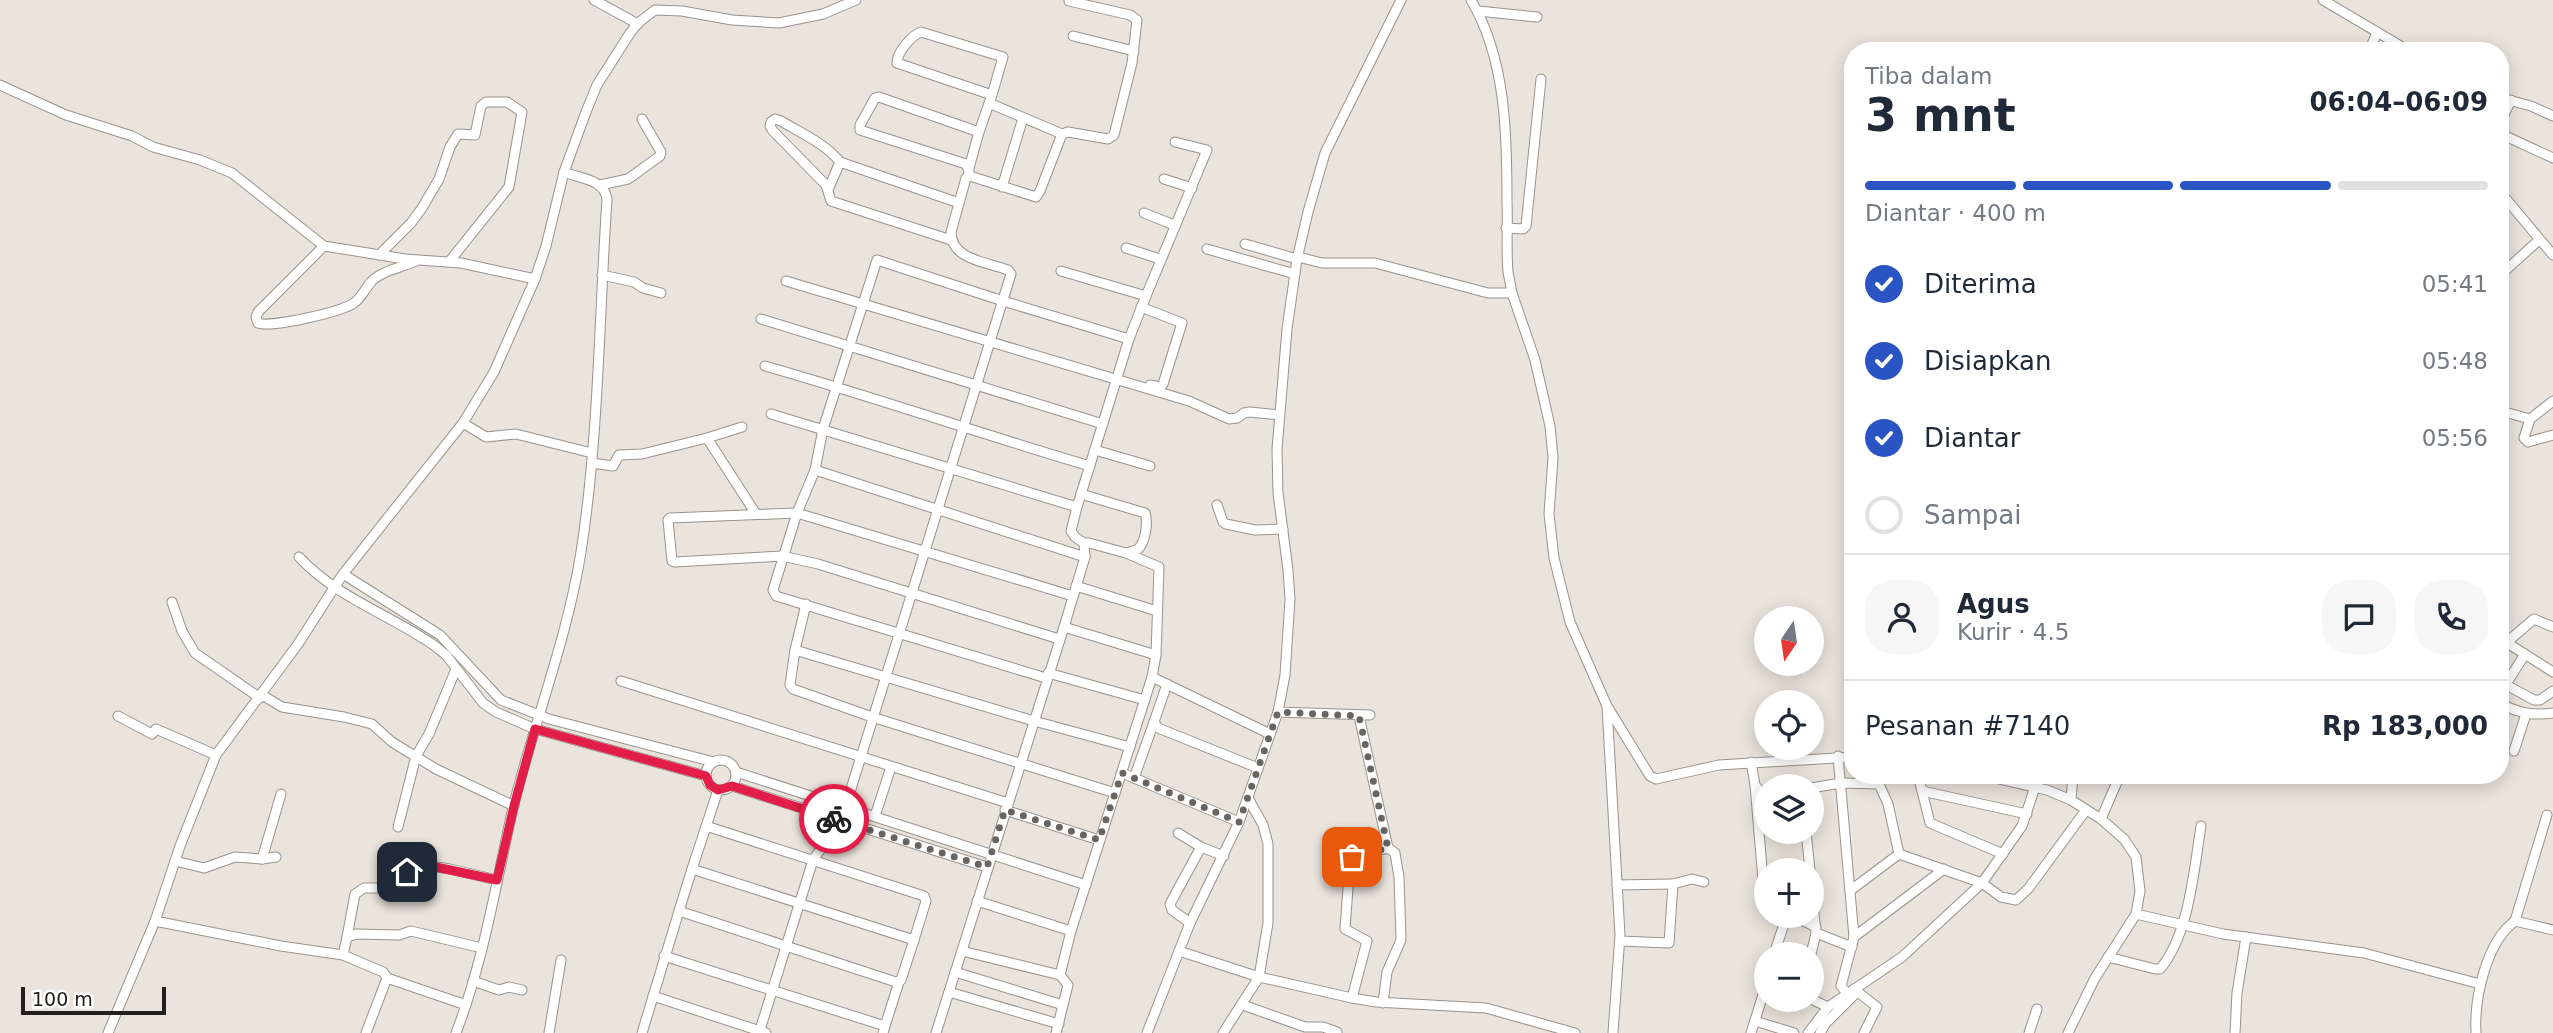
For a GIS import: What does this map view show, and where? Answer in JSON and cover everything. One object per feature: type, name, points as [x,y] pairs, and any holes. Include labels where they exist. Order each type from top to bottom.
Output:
[{"type":"street","points":[[594,0],[638,24]]},
{"type":"street","points":[[108,1033],[155,920],[174,861],[216,755],[298,644],[343,574],[463,423],[502,355],[535,279],[565,172],[597,85],[638,24],[656,5],[732,20],[779,23],[823,14],[856,0]]},
{"type":"street","points":[[1147,1033],[1190,923],[1239,822],[1278,712],[1285,675],[1290,599],[1278,482],[1279,415],[1295,274],[1314,188],[1329,143],[1401,0]]},
{"type":"street","points":[[1471,0],[1490,41],[1499,78],[1505,128],[1507,259],[1512,293],[1535,360],[1550,426],[1553,458],[1550,534],[1570,622],[1607,706],[1650,776],[1654,778],[1663,779],[1719,765],[1844,756]]},
{"type":"street","points":[[2323,0],[2393,42]]},
{"type":"street","points":[[951,240],[979,132],[990,99],[1003,57],[921,32],[916,34],[898,55],[897,63],[990,99],[1023,118],[1062,134],[1068,132],[1112,138],[1134,51],[1136,20],[1134,16],[1069,1]]},
{"type":"street","points":[[1478,11],[1537,17]]},
{"type":"street","points":[[2373,42],[2377,33]]},
{"type":"street","points":[[1073,36],[1134,51]]},
{"type":"street","points":[[1506,228],[1522,229],[1526,226],[1541,79]]},
{"type":"street","points":[[0,85],[66,115],[132,136],[153,147],[200,159],[232,173],[324,246],[449,262],[535,279]]},
{"type":"street","points":[[968,172],[966,164],[860,130],[860,125],[875,98],[879,97],[979,132]]},
{"type":"street","points":[[2509,100],[2553,116]]},
{"type":"street","points":[[379,255],[422,208],[439,179],[457,134],[475,135],[481,106],[486,102],[506,102],[522,112],[509,187],[449,262]]},
{"type":"street","points":[[1002,187],[1023,118]]},
{"type":"street","points":[[600,185],[628,179],[661,154],[642,119]]},
{"type":"street","points":[[653,996],[761,1032],[813,860],[841,821],[1011,274],[1008,270],[962,254],[951,240],[831,201],[828,190],[774,131],[770,126],[771,122],[775,119],[781,121],[814,141],[841,162],[959,203]]},
{"type":"street","points":[[968,172],[1032,197],[1039,195],[1062,134]]},
{"type":"street","points":[[2509,138],[2553,158]]},
{"type":"street","points":[[1060,975],[1099,840],[1145,701],[1156,655],[1158,567],[1126,553],[1084,543],[1074,537],[1071,531],[1129,338],[1207,150],[1175,142]]},
{"type":"street","points":[[828,190],[841,162]]},
{"type":"street","points":[[456,1033],[482,948],[514,806],[569,612],[581,552],[592,458],[607,199],[606,192],[600,185],[565,172]]},
{"type":"street","points":[[1164,179],[1192,188]]},
{"type":"street","points":[[2509,203],[2553,255]]},
{"type":"street","points":[[1144,213],[1174,225]]},
{"type":"street","points":[[2509,267],[2539,240]]},
{"type":"street","points":[[1245,244],[1322,263],[1375,263],[1488,293],[1512,293]]},
{"type":"street","points":[[324,246],[258,312],[258,323],[282,324],[348,306],[360,297],[373,280],[419,260]]},
{"type":"street","points":[[1126,248],[1160,259]]},
{"type":"street","points":[[1207,249],[1295,274]]},
{"type":"street","points":[[1129,338],[1003,301],[879,260],[876,262],[823,429],[815,470],[782,556],[773,593],[898,634],[1145,701]]},
{"type":"street","points":[[1061,271],[1146,296]]},
{"type":"street","points":[[602,275],[634,282],[643,288],[661,293]]},
{"type":"street","points":[[786,281],[989,343],[1156,387],[1163,384],[1181,323],[1141,307]]},
{"type":"street","points":[[761,319],[1103,424]]},
{"type":"street","points":[[765,366],[837,386],[963,429],[1090,467]]},
{"type":"street","points":[[1117,378],[1196,404],[1223,418],[1234,419],[1250,412],[1279,415]]},
{"type":"street","points":[[2553,401],[2530,419],[2525,440],[2543,439],[2553,435]]},
{"type":"street","points":[[2509,413],[2530,419]]},
{"type":"street","points":[[771,414],[1077,507]]},
{"type":"street","points":[[463,423],[486,437],[516,434],[613,466],[620,455],[642,454],[742,427]]},
{"type":"street","points":[[708,438],[756,514]]},
{"type":"street","points":[[1095,450],[1150,466]]},
{"type":"street","points":[[815,470],[1084,557]]},
{"type":"street","points":[[1081,494],[1145,513],[1147,520],[1139,549],[1126,553]]},
{"type":"street","points":[[1217,505],[1226,524],[1255,530],[1283,529]]},
{"type":"street","points":[[1059,639],[818,564],[782,556],[672,561],[667,524],[670,518],[797,513],[1073,596]]},
{"type":"street","points":[[937,1033],[991,853],[1064,627],[1084,557],[1084,543]]},
{"type":"street","points":[[299,557],[313,572],[334,587],[424,638],[446,655],[491,709],[535,729],[706,776]]},
{"type":"street","points":[[343,574],[440,635],[501,700],[540,715],[713,762],[724,760],[734,766],[736,772],[737,777],[732,786]]},
{"type":"street","points":[[1076,586],[1157,611]]},
{"type":"street","points":[[172,602],[182,631],[195,653],[261,696],[282,707],[372,724],[387,738],[416,757],[514,806]]},
{"type":"street","points":[[806,604],[795,650],[790,685],[793,689],[872,717],[1115,793]]},
{"type":"street","points":[[2509,637],[2532,620],[2537,619],[2553,627]]},
{"type":"street","points":[[1064,627],[1156,655]]},
{"type":"street","points":[[2509,644],[2553,672]]},
{"type":"street","points":[[795,650],[1130,747]]},
{"type":"street","points":[[2509,675],[2525,654]]},
{"type":"street","points":[[398,827],[416,757],[429,734],[456,669]]},
{"type":"street","points":[[1152,677],[1270,734]]},
{"type":"street","points":[[621,681],[891,767],[1099,840]]},
{"type":"street","points":[[1134,778],[1167,684]]},
{"type":"street","points":[[2509,686],[2534,700],[2540,700],[2553,691]]},
{"type":"street","points":[[1607,706],[1620,941],[1613,1033]]},
{"type":"street","points":[[2509,707],[2526,713],[2553,713]]},
{"type":"street","points":[[1278,712],[1370,715]]},
{"type":"street","points":[[2514,751],[2526,713]]},
{"type":"street","points":[[118,716],[152,734],[156,729],[216,755]]},
{"type":"street","points":[[1359,716],[1388,848],[1396,855],[1402,932],[1399,949],[1387,972],[1383,1003]]},
{"type":"street","points":[[1154,722],[1158,728],[1258,768]]},
{"type":"street","points":[[1838,756],[1851,890],[1853,942],[1841,986],[1877,1007],[1864,1033]]},
{"type":"street","points":[[713,762],[706,776],[710,785],[718,790],[732,786],[987,867]]},
{"type":"street","points":[[1751,762],[1754,779]]},
{"type":"street","points":[[875,816],[891,767]]},
{"type":"street","points":[[736,772],[1086,885]]},
{"type":"street","points":[[1122,773],[1239,822]]},
{"type":"street","points":[[1824,786],[1841,783]]},
{"type":"street","points":[[1878,784],[1881,785],[1888,804],[1899,854]]},
{"type":"street","points":[[1920,784],[1932,824],[2003,854]]},
{"type":"street","points":[[2022,784],[2053,792],[2101,819],[2124,839],[2136,857],[2140,891],[2136,914],[2108,957],[2068,1033]]},
{"type":"street","points":[[2071,800],[2072,784]]},
{"type":"street","points":[[2114,784],[2114,789]]},
{"type":"street","points":[[2101,819],[2116,784]]},
{"type":"street","points":[[1808,1033],[1828,1007],[1902,957],[1982,883],[2027,814],[2035,787]]},
{"type":"street","points":[[642,1033],[718,790]]},
{"type":"street","points":[[1922,791],[2027,814]]},
{"type":"street","points":[[262,859],[281,794]]},
{"type":"street","points":[[1223,1033],[1259,977],[1268,923],[1270,859],[1262,825],[1248,798]]},
{"type":"street","points":[[1899,854],[1982,883],[2001,897],[2013,900],[2020,898],[2086,810]]},
{"type":"street","points":[[2476,1033],[2480,984],[2501,937],[2515,921],[2547,815]]},
{"type":"street","points":[[664,956],[772,989],[884,1029],[914,940],[926,901],[924,896],[706,826]]},
{"type":"street","points":[[2108,957],[2148,969],[2160,969],[2167,961],[2182,926],[2201,826]]},
{"type":"street","points":[[1178,833],[1201,847],[1224,856]]},
{"type":"street","points":[[1190,923],[1172,910],[1170,904],[1201,847]]},
{"type":"street","points":[[1352,998],[1367,941],[1345,929],[1350,860],[1354,856],[1388,848]]},
{"type":"street","points":[[1851,890],[1899,854]]},
{"type":"street","points":[[174,861],[204,868],[235,857],[276,857]]},
{"type":"street","points":[[343,955],[355,894],[364,888],[404,888],[411,863],[497,880]]},
{"type":"street","points":[[692,869],[914,940]]},
{"type":"street","points":[[1853,942],[1944,869]]},
{"type":"street","points":[[1617,885],[1673,884],[1692,879],[1704,882]]},
{"type":"street","points":[[1620,941],[1669,943],[1673,884]]},
{"type":"street","points":[[977,901],[1071,931]]},
{"type":"street","points":[[679,911],[899,982]]},
{"type":"street","points":[[2136,914],[2182,926],[2246,937],[2364,953],[2480,984]]},
{"type":"street","points":[[1778,942],[1786,918],[1793,916],[1815,930],[1853,942]]},
{"type":"street","points":[[155,920],[281,946],[343,955],[383,972],[387,978],[466,1005]]},
{"type":"street","points":[[2515,921],[2553,930]]},
{"type":"street","points":[[1813,942],[1815,930]]},
{"type":"street","points":[[347,937],[356,934],[398,935],[411,931],[482,948]]},
{"type":"street","points":[[2235,1033],[2237,993],[2246,937]]},
{"type":"street","points":[[949,992],[1057,1028],[1068,985],[1060,975],[962,951]]},
{"type":"street","points":[[1179,951],[1259,977],[1352,998],[1383,1003],[1486,1008],[1575,1033]]},
{"type":"street","points":[[549,1033],[561,960]]},
{"type":"street","points":[[954,972],[1063,1005]]},
{"type":"street","points":[[366,1033],[387,978]]},
{"type":"street","points":[[473,981],[499,990],[509,987],[522,990]]},
{"type":"street","points":[[1819,1033],[1853,992]]},
{"type":"street","points":[[1243,1005],[1305,1027],[1323,1027],[1337,1032]]},
{"type":"street","points":[[1824,1005],[1828,1007]]},
{"type":"street","points":[[2029,1033],[2037,1009]]},
{"type":"street","points":[[1751,1033],[1758,1012]]},
{"type":"street","points":[[1755,1021],[1794,1033]]},
{"type":"way so far","points":[[834,819],[987,867],[1005,810],[1099,840],[1122,773],[1239,822],[1278,712],[1359,716],[1388,848],[1352,857]]},
{"type":"route","points":[[407,872],[411,863],[497,880],[535,729],[706,776],[710,785],[718,790],[732,786],[834,819]]}]
